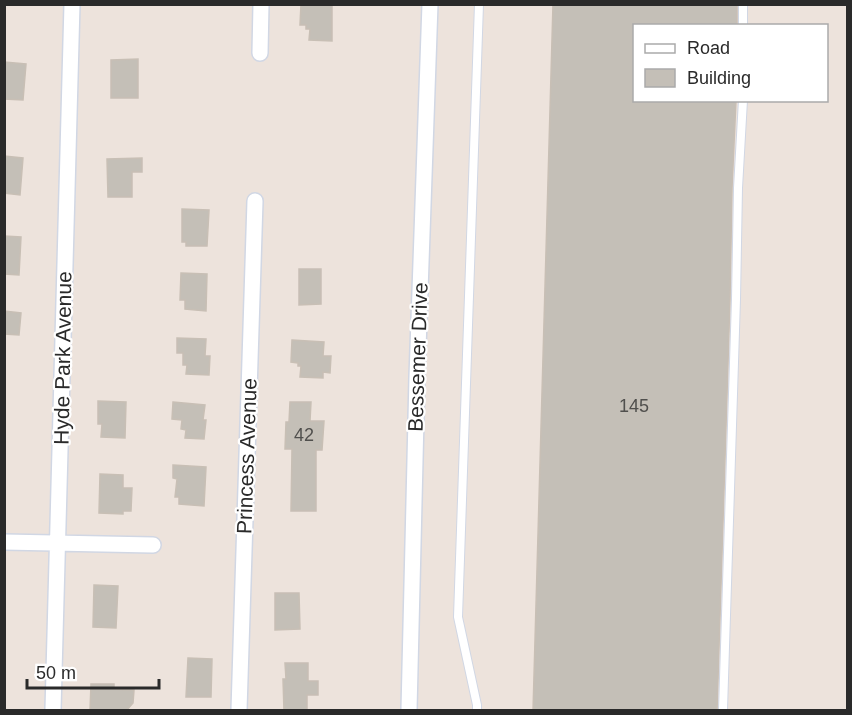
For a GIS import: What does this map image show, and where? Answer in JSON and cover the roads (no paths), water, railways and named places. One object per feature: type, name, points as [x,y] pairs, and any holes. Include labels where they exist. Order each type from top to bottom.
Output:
[{"type":"street","name":"Hyde Park Avenue","points":[[52,711],[72,4]]},
{"type":"street","points":[[260,53],[261,4]]},
{"type":"street","name":"Bessemer Drive","points":[[409,711],[417,377],[430,4]]},
{"type":"street","name":"Princess Avenue","points":[[239,711],[255,201]]},
{"type":"street","points":[[4,542],[153,545]]},
{"type":"lane","points":[[477,711],[458,617],[479,4]]},
{"type":"lane","points":[[743,4],[743,24]]},
{"type":"lane","points":[[723,711],[738,188],[743,102]]}]
